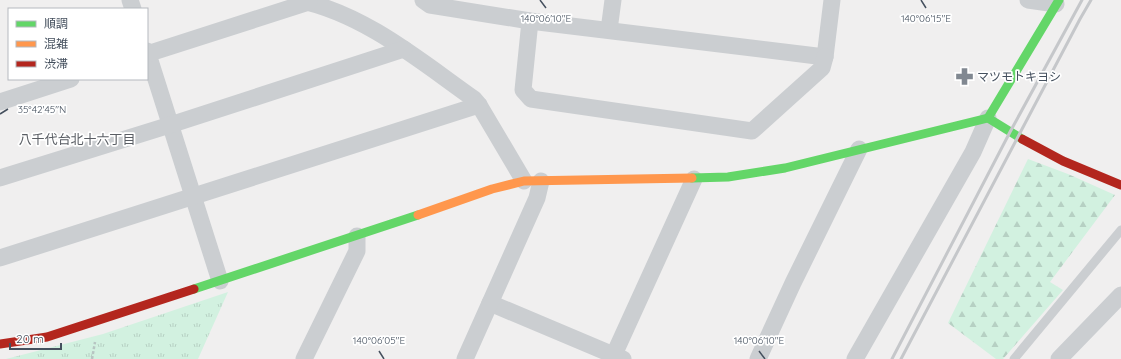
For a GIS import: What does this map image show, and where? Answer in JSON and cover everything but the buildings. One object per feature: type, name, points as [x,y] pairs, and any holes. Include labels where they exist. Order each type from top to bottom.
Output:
[{"type":"street","points":[[423,0],[430,5],[530,21],[825,57]]},
{"type":"street","points":[[609,30],[613,0]]},
{"type":"street","points":[[530,21],[523,90],[531,99],[752,131],[822,68],[825,57],[832,0]]},
{"type":"street","points":[[854,359],[973,152],[988,118],[1057,2],[1028,0]]},
{"type":"street","points":[[148,53],[304,1],[327,8],[386,37],[474,99],[524,181]]},
{"type":"street","points":[[0,178],[170,125],[404,49]]},
{"type":"street","points":[[148,56],[220,281]]},
{"type":"street","points":[[0,102],[68,80]]},
{"type":"street","points":[[0,258],[479,105]]},
{"type":"street","points":[[0,344],[47,337],[357,236],[492,189],[524,181],[728,178],[785,168],[988,118],[1010,132],[1063,161],[1121,185]]},
{"type":"street","points":[[758,359],[793,283],[859,149]]},
{"type":"street","points":[[490,303],[616,358],[694,179]]},
{"type":"street","points":[[465,359],[537,198],[541,180]]},
{"type":"street","points":[[304,359],[357,251],[357,236]]},
{"type":"street","points":[[1059,359],[1121,295]]},
{"type":"lane","points":[[1014,359],[1121,230]]},
{"type":"path","points":[[92,359],[96,337]]},
{"type":"green space","points":[[1028,159],[1068,174],[1115,195],[1050,282],[1063,290],[1003,359],[996,359],[948,323]]},
{"type":"green space","points":[[228,292],[198,359],[6,359],[103,334]]},
{"type":"railway","points":[[892,359],[1010,132],[1082,0]]},
{"type":"railway","points":[[901,359],[1091,0]]},
{"type":"traffic: fast","points":[[988,118],[1059,0]]},
{"type":"traffic: fast","points":[[692,178],[728,177],[785,168],[988,118],[1022,139]]},
{"type":"traffic: fast","points":[[194,289],[418,215]]},
{"type":"traffic: slow","points":[[418,215],[492,189],[524,181],[692,178]]},
{"type":"traffic: jam","points":[[1022,139],[1063,161],[1121,185]]},
{"type":"traffic: jam","points":[[0,344],[47,337],[194,289]]},
{"type":"place","name":"マツモトキヨシ","points":[[964,77]]},
{"type":"district","name":"八千代台北十六丁目","points":[[77,139]]}]
